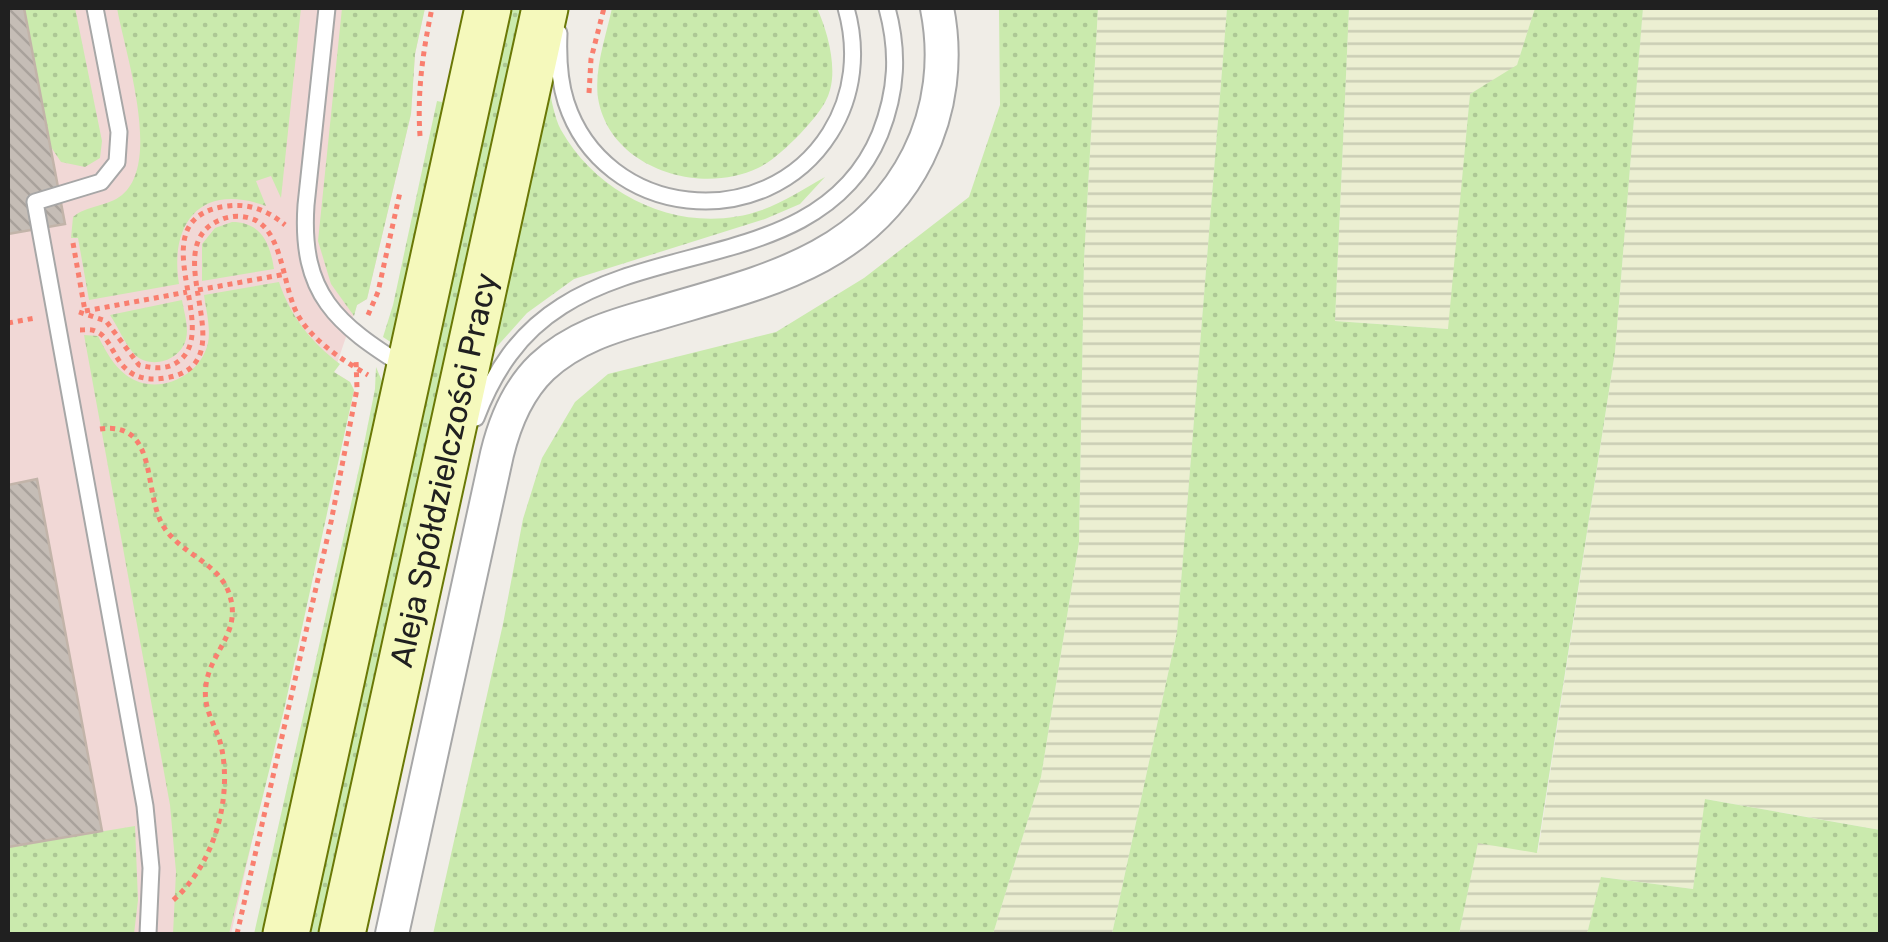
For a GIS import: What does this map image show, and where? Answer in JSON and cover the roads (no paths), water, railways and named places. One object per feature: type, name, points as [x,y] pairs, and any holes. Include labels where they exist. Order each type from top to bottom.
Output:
[{"type":"main road","name":"Aleja Spółdzielczości Pracy","points":[[286,934],[389,373],[488,8]]},
{"type":"main road","name":"Aleja Spółdzielczości Pracy","points":[[342,934],[545,8]]},
{"type":"street","points":[[392,934],[497,454],[519,396],[542,367],[585,337],[799,268],[837,248],[874,217],[910,170],[934,114],[942,57],[936,8]]},
{"type":"lane","points":[[96,8],[119,132],[117,162],[100,182],[35,202],[145,806],[151,868],[148,934]]},
{"type":"lane","points":[[327,8],[306,205],[309,269],[322,300],[343,324],[362,337],[389,373]]},
{"type":"lane","points":[[560,8],[560,74],[566,103],[585,138],[617,172],[644,187],[674,198],[709,202],[766,190],[797,170],[824,141],[842,111],[850,79],[853,41],[846,8]]},
{"type":"lane","points":[[431,528],[488,386],[504,358],[544,318],[593,290],[786,228],[815,213],[839,192],[877,142],[888,114],[896,53],[886,8]]}]
